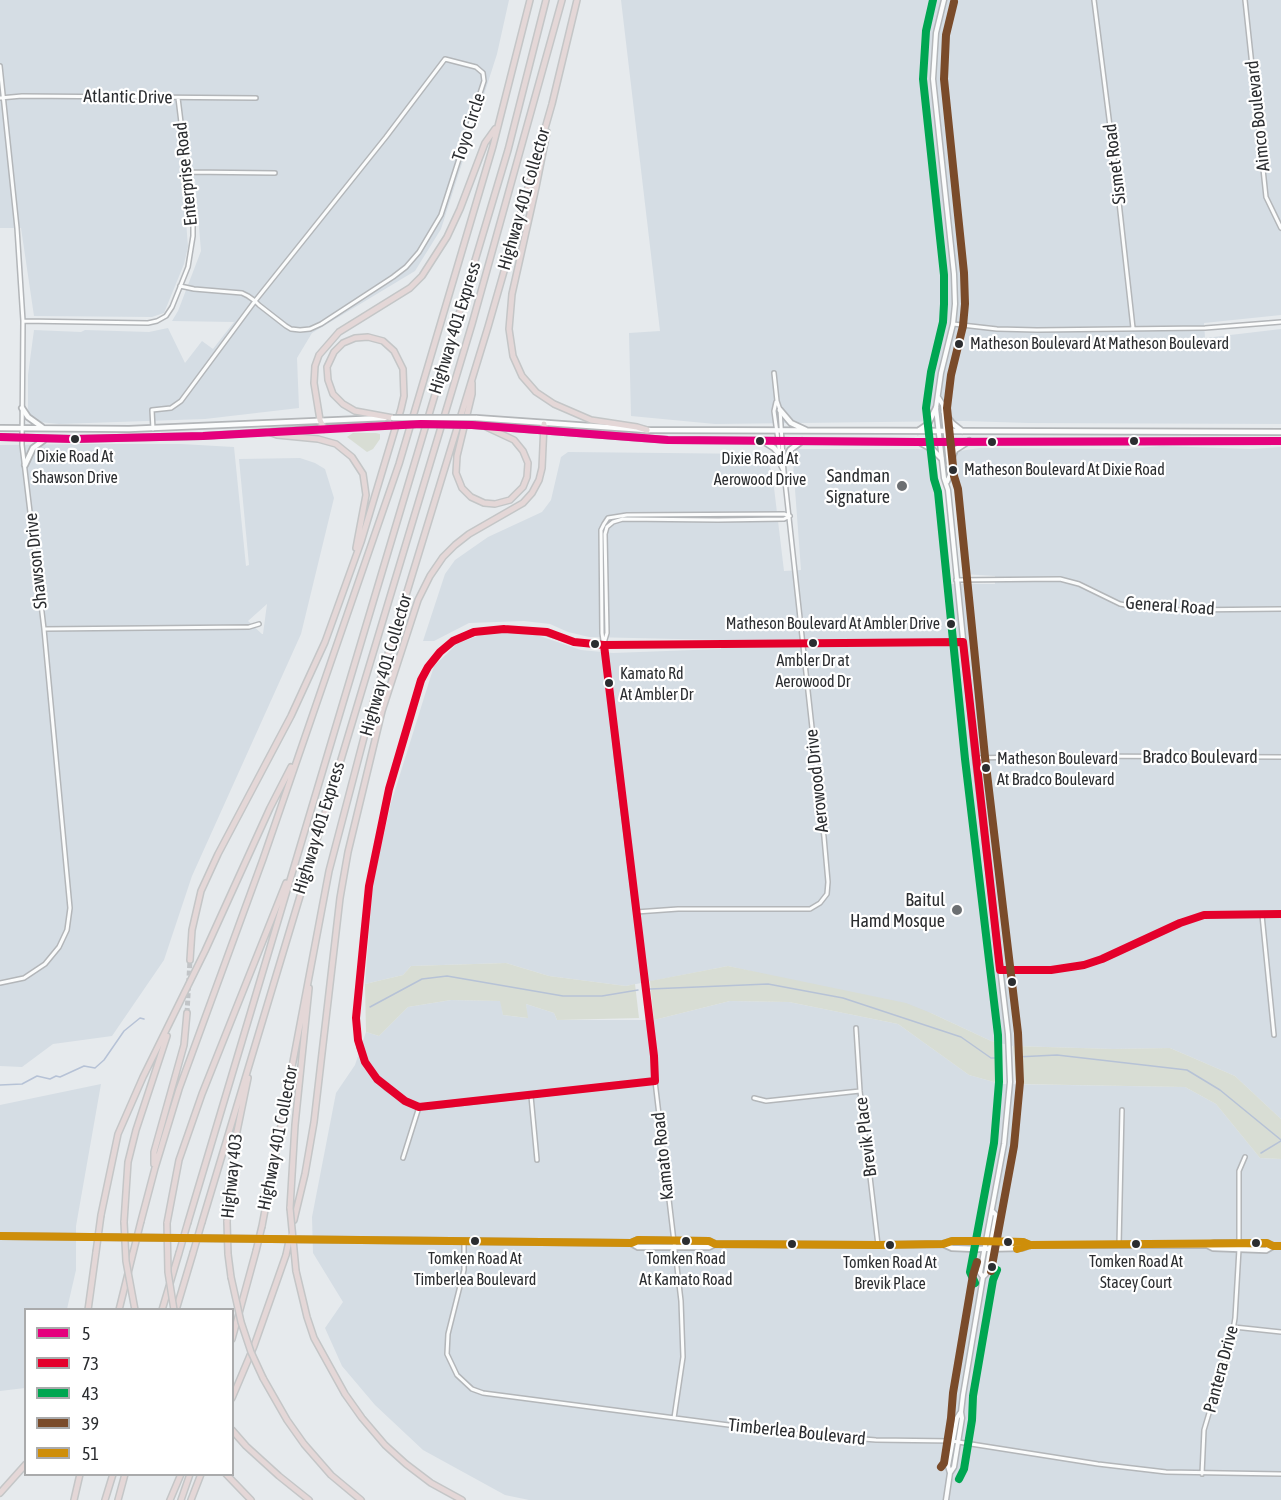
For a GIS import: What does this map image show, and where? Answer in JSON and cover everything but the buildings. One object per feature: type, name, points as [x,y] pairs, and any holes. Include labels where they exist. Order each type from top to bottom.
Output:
[{"type":"highway","points":[[119,1308],[154,1168],[179,1089],[263,859],[399,464],[490,154],[530,0]]},
{"type":"highway","name":"Highway 401 Express","points":[[163,1308],[507,150],[546,0]]},
{"type":"highway","name":"Highway 401 Express","points":[[176,1308],[472,324],[562,0]]},
{"type":"highway","name":"Highway 401 Collector","points":[[234,1332],[262,1226],[329,871],[373,703],[552,104],[577,0]]},
{"type":"highway","points":[[552,104],[512,294],[509,329],[513,356],[522,376],[536,392],[554,405],[591,420],[647,430]]},
{"type":"highway","points":[[324,429],[320,420],[314,383],[315,366],[319,355],[339,332],[410,288],[427,270],[447,237],[485,143],[497,125]]},
{"type":"highway","points":[[190,960],[196,911],[209,873],[313,670],[348,582],[401,409],[404,384],[403,369],[398,358],[383,341],[361,337],[343,343],[334,352],[327,367],[328,380],[333,394],[343,404],[356,411],[392,421]]},
{"type":"highway","points":[[472,375],[472,394],[457,456],[456,473],[462,488],[471,497],[481,502],[495,504],[510,500],[520,491],[527,477],[528,463],[518,443],[484,426]]},
{"type":"highway","points":[[234,1393],[254,1346],[286,1255],[305,1174],[314,1122],[340,898],[348,852],[382,711],[418,600],[430,576],[443,557],[455,545],[469,534],[523,503],[532,493],[542,468],[544,424]]},
{"type":"highway","points":[[269,432],[277,435],[318,438],[336,444],[352,457],[363,474],[366,495],[348,582]]},
{"type":"highway","points":[[88,1308],[101,1215],[118,1134],[270,808],[300,749]]},
{"type":"highway","points":[[175,1308],[168,1272],[167,1223],[179,1160],[202,1094],[297,856]]},
{"type":"highway","points":[[312,959],[295,1125],[290,1208],[296,1271],[307,1317],[314,1338],[340,1385],[362,1418],[385,1445],[406,1464],[431,1483],[462,1500]]},
{"type":"highway","points":[[154,1168],[154,1152],[184,1045],[187,1013]]},
{"type":"highway","points":[[135,1308],[126,1261],[124,1222],[128,1162],[142,1109],[175,1014]]},
{"type":"highway","name":"Highway 403","points":[[260,1028],[237,1130],[228,1193],[228,1254],[231,1277],[241,1322],[251,1352],[287,1420],[304,1444],[331,1474],[361,1500]]},
{"type":"highway","points":[[234,1432],[279,1476],[309,1500]]},
{"type":"highway","points":[[0,1493],[24,1466]]},
{"type":"highway","points":[[74,1500],[80,1476]]},
{"type":"highway","points":[[105,1500],[112,1476]]},
{"type":"highway","points":[[118,1500],[124,1476]]},
{"type":"highway","points":[[170,1500],[180,1476]]},
{"type":"highway","points":[[181,1500],[189,1476]]},
{"type":"highway","points":[[190,1500],[200,1476]]},
{"type":"highway","points":[[228,1476],[251,1500]]},
{"type":"main road","points":[[22,408],[28,417],[44,429]]},
{"type":"main road","points":[[918,431],[928,424],[936,408]]},
{"type":"main road","points":[[780,410],[791,423],[811,431]]},
{"type":"main road","points":[[944,412],[962,431]]},
{"type":"main road","points":[[0,437],[194,436],[324,429],[392,421],[476,418],[647,430],[1281,432]]},
{"type":"main road","points":[[0,428],[153,429],[320,420],[472,425],[668,440],[1281,441]]},
{"type":"main road","points":[[25,465],[33,448],[46,438]]},
{"type":"main road","points":[[760,440],[774,448],[780,455]]},
{"type":"main road","points":[[785,461],[790,450],[805,440]]},
{"type":"main road","points":[[949,465],[955,450],[969,441]]},
{"type":"main road","points":[[918,442],[932,449],[941,458]]},
{"type":"main road","points":[[0,1236],[631,1243],[638,1240],[673,1240],[709,1241],[714,1244],[878,1245],[985,1241],[1023,1242],[1030,1245]]},
{"type":"main road","points":[[631,1243],[638,1247],[709,1247],[714,1244]]},
{"type":"main road","points":[[943,1244],[952,1248],[984,1249],[1022,1248],[1030,1245],[1207,1245],[1213,1248],[1239,1246],[1266,1250],[1274,1246],[1281,1246]]},
{"type":"street","points":[[944,0],[935,35],[933,79],[954,274],[955,304],[936,408],[941,458],[947,483],[975,758],[1008,1034],[1010,1089],[993,1211],[989,1215],[980,1273],[982,1277],[961,1412],[962,1418],[954,1467],[950,1473]]},
{"type":"street","name":"Sismet Road","points":[[1094,0],[1133,328]]},
{"type":"street","name":"Aimco Boulevard","points":[[1245,0],[1266,197],[1281,228]]},
{"type":"street","name":"Toyo Circle","points":[[153,429],[152,410],[171,408],[181,401],[255,302],[445,59],[481,69],[484,81],[441,215],[419,252],[406,267],[393,277],[310,329],[291,329],[255,302],[242,293],[180,286]]},
{"type":"street","name":"Shawson Drive","points":[[0,66],[17,228],[23,321],[22,438],[44,628],[70,908],[67,930],[59,947],[45,964],[24,978],[0,983]]},
{"type":"street","name":"Atlantic Drive","points":[[2,98],[34,96],[256,98]]},
{"type":"street","name":"Enterprise Road","points":[[23,321],[148,323],[166,316],[188,267],[193,236],[188,172],[178,98]]},
{"type":"street","points":[[188,172],[275,173]]},
{"type":"street","points":[[953,324],[1016,330],[1205,328],[1281,322]]},
{"type":"street","name":"Aerowood Drive","points":[[774,373],[780,410],[779,432]]},
{"type":"street","points":[[939,396],[944,412],[947,441],[950,475],[947,483]]},
{"type":"street","name":"Aerowood Drive","points":[[636,912],[678,909],[804,909],[815,906],[825,897],[828,889],[784,472],[785,461],[774,411],[777,401]]},
{"type":"street","name":"Aerowood Drive","points":[[780,440],[781,466],[784,472]]},
{"type":"street","name":"Kamato Road","points":[[674,1418],[682,1357],[681,1301],[604,645],[607,633],[605,534],[607,527],[613,522],[623,519],[784,519],[790,516]]},
{"type":"street","name":"General Road","points":[[956,580],[1060,579],[1079,584],[1120,604],[1141,608],[1281,609]]},
{"type":"street","points":[[44,628],[249,627],[259,624]]},
{"type":"street","points":[[655,1081],[419,1107],[394,1094],[369,1070],[359,1047],[356,1018],[368,896],[389,789],[421,680],[434,658],[461,637],[481,631],[504,629],[547,632],[574,642],[604,645],[963,642]]},
{"type":"street","name":"Bradco Boulevard","points":[[975,758],[1281,758]]},
{"type":"street","points":[[999,970],[1075,968],[1102,959],[1192,919],[1214,914],[1281,914]]},
{"type":"street","points":[[1262,915],[1274,1035]]},
{"type":"street","name":"Brevik Place","points":[[856,1028],[860,1091],[878,1245]]},
{"type":"street","points":[[754,1098],[766,1101],[860,1091]]},
{"type":"street","points":[[531,1096],[537,1160]]},
{"type":"street","points":[[403,1158],[419,1107]]},
{"type":"street","points":[[1119,1245],[1122,1110]]},
{"type":"street","name":"Pantera Drive","points":[[1202,1474],[1204,1430],[1234,1327],[1239,1246],[1239,1171],[1245,1157]]},
{"type":"street","points":[[982,1277],[986,1274],[996,1215],[993,1211]]},
{"type":"street","name":"Timberlea Boulevard","points":[[464,1241],[464,1270],[448,1334],[447,1347],[452,1368],[464,1383],[483,1393],[832,1437],[952,1441],[1138,1469],[1202,1474],[1281,1474]]},
{"type":"street","points":[[1234,1327],[1281,1332]]},
{"type":"street","points":[[946,1500],[952,1441],[957,1418],[961,1412]]},
{"type":"shaded area","points":[[0,0],[509,0],[497,54],[441,229],[415,271],[312,333],[297,358],[299,408],[205,419],[59,424],[39,422],[31,418],[28,412],[28,375],[34,330],[149,332],[168,328],[185,363],[202,341],[213,349],[234,322],[172,321],[201,251],[195,179],[183,181],[188,247],[184,264],[164,313],[152,317],[34,316],[21,228],[0,228]],"holes":[[[93,93],[172,94],[173,102],[94,101]]]},
{"type":"shaded area","points":[[621,0],[1281,0],[1281,315],[1204,323],[1205,338],[1281,329],[1281,424],[964,421],[715,424],[631,416],[629,333],[660,331]]},
{"type":"shaded area","points":[[353,433],[376,433],[380,434],[380,439],[373,449],[367,452],[347,437]]},
{"type":"shaded area","points":[[181,444],[234,447],[246,566],[249,565],[239,459],[300,458],[315,463],[325,469],[334,498],[301,634],[192,876],[164,960],[112,1036],[53,1044],[22,1067],[0,1066],[0,445]],"holes":[[[267,604],[263,634],[248,621]]]},
{"type":"shaded area","points":[[1162,446],[1251,449],[1281,447],[1281,1119],[1235,1076],[1170,1048],[1013,1046],[991,1041],[931,1013],[728,966],[626,986],[549,976],[506,963],[411,966],[403,975],[365,984],[373,882],[391,803],[434,666],[458,643],[486,633],[531,633],[581,650],[613,653],[721,649],[722,640],[589,637],[568,632],[550,624],[524,621],[469,623],[434,641],[423,641],[445,574],[455,560],[488,537],[542,512],[551,500],[561,457],[568,452],[762,454],[772,471],[784,571],[801,570],[792,449],[926,449],[935,457],[946,524],[951,584],[995,584],[995,576],[963,574],[953,463],[959,451],[980,448],[1125,449]]},
{"type":"shaded area","points":[[506,963],[549,976],[626,986],[635,984],[639,1018],[557,1020],[554,1013],[526,1004],[528,1018],[503,1015],[500,1001],[451,1000],[408,1007],[379,1036],[366,1032],[365,984],[403,975],[411,966]]},
{"type":"shaded area","points":[[728,966],[906,1003],[991,1041],[1001,1043],[1001,1084],[969,1075],[898,1024],[789,1002],[730,1001],[654,1020],[650,981]]},
{"type":"shaded area","points":[[451,1000],[501,1001],[503,1015],[527,1018],[526,1004],[554,1013],[557,1020],[654,1020],[730,1001],[789,1002],[898,1024],[969,1075],[1001,1084],[1185,1087],[1216,1104],[1260,1158],[1281,1159],[1281,1500],[529,1500],[505,1495],[423,1450],[375,1405],[342,1366],[325,1328],[343,1302],[313,1253],[312,1217],[336,1093],[355,1065],[366,1032],[379,1036],[408,1007]]},
{"type":"shaded area","points":[[1013,1046],[1170,1048],[1235,1076],[1281,1119],[1281,1159],[1260,1158],[1216,1104],[1185,1087],[1016,1084]]},
{"type":"shaded area","points":[[101,1084],[76,1226],[76,1270],[67,1308],[24,1308],[24,1388],[0,1391],[0,1105]]},
{"type":"waterway","points":[[370,1007],[422,979],[447,976],[563,996],[602,996],[638,990]]},
{"type":"waterway","points":[[650,989],[768,984],[843,998],[961,1037],[991,1058],[997,1058]]},
{"type":"waterway","points":[[0,1085],[22,1084],[37,1076],[50,1079],[60,1077],[84,1066],[95,1068],[104,1060],[124,1031],[140,1018],[144,1019]]},
{"type":"waterway","points":[[1016,1057],[1057,1055],[1187,1070],[1220,1090],[1281,1140]]},
{"type":"waterway","points":[[1261,1153],[1281,1141]]},
{"type":"tunnel","points":[[187,1013],[190,960]]},
{"type":"transit line","name":"43","points":[[933,0],[926,31],[923,79],[944,275],[944,304],[943,322],[931,372],[926,408],[934,479],[938,492],[965,759],[998,1035],[999,1082],[994,1143],[970,1272],[975,1283]]},
{"type":"transit line","name":"39","points":[[954,2],[946,35],[944,79],[964,273],[965,304],[947,408],[1018,1033],[1020,1082],[1014,1146],[991,1271]]},
{"type":"transit line","name":"5","points":[[0,437],[73,439],[203,436],[421,424],[472,425],[668,440],[1281,441]]},
{"type":"transit line","name":"73","points":[[504,629],[547,632],[574,642],[604,645],[654,1056],[655,1081],[419,1107],[405,1101],[377,1079],[365,1062],[358,1040],[356,1018],[369,886],[389,789],[421,680],[440,652],[453,641],[474,632],[504,629]]},
{"type":"transit line","name":"73","points":[[604,645],[963,642],[1000,970],[1051,970],[1084,965],[1180,923],[1204,915],[1281,914]]},
{"type":"transit line","name":"51","points":[[0,1236],[631,1243],[638,1240],[709,1241],[715,1244],[878,1245],[977,1241],[1023,1242],[1030,1245]]},
{"type":"transit line","name":"51","points":[[1017,1249],[1030,1245],[1267,1243],[1281,1246]]},
{"type":"transit line","name":"39","points":[[941,1467],[944,1463],[953,1393],[977,1262]]},
{"type":"transit line","name":"43","points":[[959,1479],[964,1469],[972,1420],[973,1396],[993,1280],[997,1270]]},
{"type":"place","name":"Matheson Boulevard At Matheson Boulevard","points":[[959,344]]},
{"type":"place","name":"Dixie Road At Shawson Drive","points":[[75,439]]},
{"type":"place","name":"Dixie Road At Aerowood Drive","points":[[760,441]]},
{"type":"place","name":"Matheson Boulevard At Dixie Road","points":[[953,470]]},
{"type":"place","name":"Sandman Signature","points":[[902,486]]},
{"type":"place","name":"Matheson Boulevard At Ambler Drive","points":[[951,624]]},
{"type":"place","name":"Ambler Dr at Aerowood Dr","points":[[813,643]]},
{"type":"place","name":"Kamato Rd At Ambler Dr","points":[[609,683]]},
{"type":"place","name":"Matheson Boulevard At Bradco Boulevard","points":[[986,768]]},
{"type":"place","name":"Baitul Hamd Mosque","points":[[957,910]]},
{"type":"place","name":"Tomken Road At Timberlea Boulevard","points":[[475,1241]]},
{"type":"place","name":"Tomken Road At Kamato Road","points":[[686,1241]]},
{"type":"place","name":"Tomken Road At Stacey Court","points":[[1136,1244]]},
{"type":"place","name":"Tomken Road At Brevik Place","points":[[890,1245]]}]
